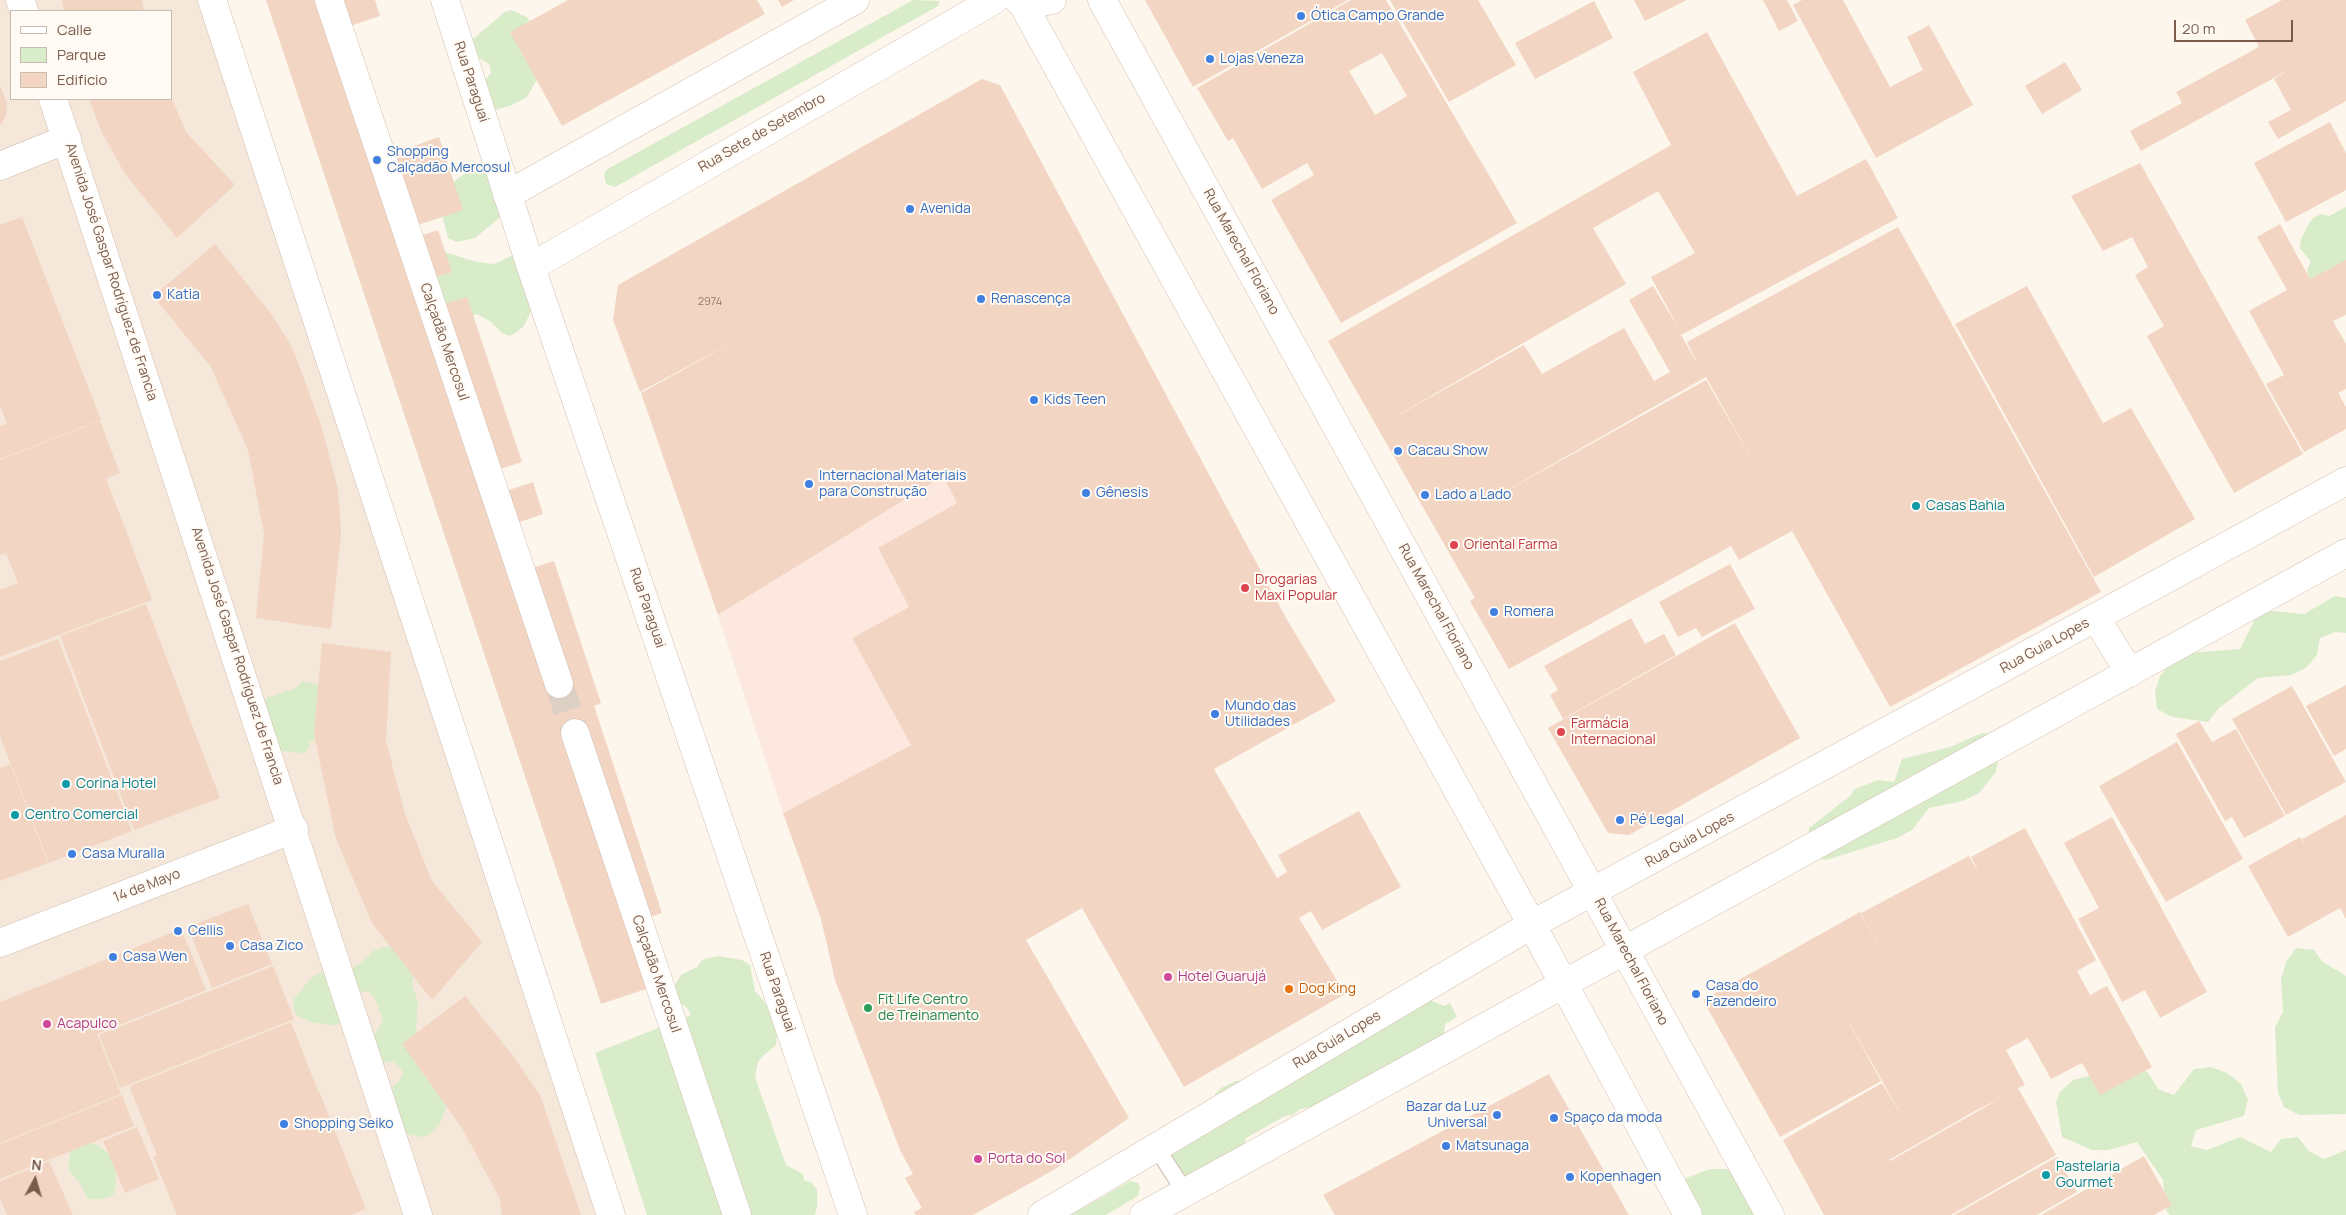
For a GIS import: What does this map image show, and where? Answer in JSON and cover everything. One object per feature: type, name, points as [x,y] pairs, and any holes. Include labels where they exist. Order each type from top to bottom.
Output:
[{"type":"main road","points":[[212,0],[611,1215]]},
{"type":"main road","name":"Calçadão Mercosul","points":[[329,0],[559,684]]},
{"type":"main road","name":"Rua Paraguai","points":[[445,0],[531,267],[853,1215]]},
{"type":"main road","points":[[507,195],[855,0]]},
{"type":"main road","name":"Rua Sete de Setembro","points":[[531,267],[994,0]]},
{"type":"main road","points":[[1019,1],[1035,3],[1052,0]]},
{"type":"main road","name":"Rua Marechal Floriano","points":[[1102,0],[1770,1215]]},
{"type":"main road","points":[[1019,1],[1531,925],[1688,1215]]},
{"type":"main road","name":"Avenida José Gaspar Rodríguez de Francia","points":[[53,100],[294,829],[418,1215]]},
{"type":"main road","points":[[0,166],[67,139]]},
{"type":"main road","name":"Rua Guia Lopes","points":[[1042,1215],[1531,925],[2346,481]]},
{"type":"main road","points":[[1144,1215],[1563,984],[1625,952],[2346,553]]},
{"type":"main road","points":[[2096,618],[2130,673]]},
{"type":"main road","name":"Calçadão Mercosul","points":[[575,733],[737,1215]]},
{"type":"main road","name":"14 de Mayo","points":[[0,943],[294,829]]},
{"type":"lane","points":[[1156,1147],[1185,1192]]},
{"type":"shaded area","points":[[0,0],[197,0],[598,1215],[0,1215]]},
{"type":"shaded area","points":[[943,476],[957,503],[878,548],[909,607],[852,638],[911,745],[783,813],[718,615]]},
{"type":"green space","points":[[913,0],[940,1],[938,6],[615,187],[606,184],[604,175],[606,170]]},
{"type":"green space","points":[[511,10],[527,17],[531,25],[540,74],[527,97],[512,105],[496,110],[489,108],[481,85],[491,73],[489,64],[475,56],[471,41],[505,12]]},
{"type":"green space","points":[[487,162],[503,215],[475,238],[457,242],[448,238],[441,210],[444,193],[457,179],[479,164]]},
{"type":"green space","points":[[2346,207],[2346,269],[2318,280],[2309,278],[2307,269],[2311,262],[2300,248],[2301,239],[2308,225],[2313,218],[2321,214],[2329,216]]},
{"type":"green space","points":[[441,251],[477,262],[495,264],[511,256],[518,261],[531,311],[524,326],[510,336],[502,333],[491,322],[477,314],[460,319],[411,268]]},
{"type":"green space","points":[[2335,596],[2346,598],[2346,633],[2335,632],[2320,638],[2317,655],[2306,668],[2291,675],[2258,678],[2219,708],[2208,722],[2172,717],[2157,709],[2155,692],[2160,676],[2170,663],[2186,653],[2240,649],[2255,619],[2271,611],[2304,614]]},
{"type":"green space","points":[[302,681],[322,685],[319,739],[310,742],[308,750],[304,753],[280,751],[260,710],[267,698],[296,688]]},
{"type":"green space","points":[[1982,733],[1990,734],[1999,755],[1996,772],[1979,793],[1963,801],[1929,808],[1912,830],[1897,838],[1826,860],[1817,858],[1807,845],[1809,828],[1850,796],[1855,789],[1878,780],[1894,782],[1902,759],[1950,747]]},
{"type":"green space","points":[[388,946],[405,946],[416,959],[412,985],[418,1002],[416,1028],[421,1044],[451,1091],[441,1122],[429,1135],[421,1137],[405,1134],[385,1093],[399,1081],[403,1073],[399,1066],[392,1061],[376,1065],[361,1058],[383,1021],[375,998],[369,992],[359,991],[344,1021],[334,1025],[313,1023],[297,1016],[293,1008],[294,999],[311,978],[319,973],[346,973],[367,958],[373,951]]},
{"type":"green space","points":[[2296,948],[2314,950],[2323,962],[2346,976],[2346,1114],[2299,1115],[2284,1107],[2278,1093],[2275,1027],[2283,1012],[2281,979],[2286,962]]},
{"type":"green space","points":[[717,956],[742,960],[750,965],[755,991],[772,1011],[778,1027],[776,1045],[758,1062],[755,1077],[786,1165],[803,1174],[804,1180],[812,1183],[817,1190],[815,1215],[647,1215],[595,1053],[691,1015],[688,1009],[676,999],[673,991],[676,983],[681,975],[697,967],[702,960]]},
{"type":"green space","points":[[1422,997],[1444,1006],[1450,1003],[1457,1017],[1445,1024],[1444,1034],[1325,1104],[1300,1109],[1293,1115],[1285,1116],[1246,1138],[1241,1159],[1187,1189],[1170,1159],[1173,1133],[1214,1103],[1215,1094],[1221,1088],[1236,1081],[1261,1080]]},
{"type":"green space","points":[[2119,1061],[2136,1063],[2149,1074],[2158,1089],[2174,1095],[2194,1069],[2211,1067],[2227,1073],[2241,1084],[2248,1100],[2244,1116],[2196,1130],[2191,1146],[2207,1150],[2240,1137],[2271,1152],[2281,1139],[2298,1137],[2309,1151],[2324,1159],[2346,1150],[2346,1215],[2170,1215],[2166,1210],[2163,1180],[2137,1142],[2108,1150],[2092,1150],[2062,1137],[2056,1102],[2060,1092],[2073,1080],[2089,1076]]},
{"type":"green space","points":[[82,1142],[98,1145],[109,1154],[116,1170],[116,1187],[113,1195],[104,1199],[88,1199],[79,1182],[68,1169],[70,1152],[74,1145]]},
{"type":"green space","points":[[1710,1169],[1727,1169],[1776,1215],[1671,1215],[1673,1198],[1679,1183],[1686,1178]]},
{"type":"green space","points":[[1130,1181],[1138,1183],[1140,1188],[1138,1196],[1106,1215],[1071,1215]]},
{"type":"building","points":[[62,0],[142,0],[144,10],[64,10]]},
{"type":"building","points":[[266,0],[323,0],[529,569],[554,561],[601,703],[594,706],[662,913],[643,919],[652,987],[601,1004]]},
{"type":"building","points":[[341,0],[375,0],[380,16],[350,26]]},
{"type":"building","points":[[568,0],[757,0],[765,14],[562,126],[510,32]]},
{"type":"building","points":[[778,0],[794,0],[782,7]]},
{"type":"building","name":"Lojas Veneza","points":[[1145,0],[1348,0],[1193,87]]},
{"type":"building","points":[[1351,0],[1386,0],[1517,223],[1341,323],[1271,200],[1314,175],[1307,163],[1262,189],[1233,138],[1228,141],[1197,88]],"holes":[[[1382,53],[1407,96],[1375,115],[1349,71]]]},
{"type":"building","points":[[1390,0],[1478,0],[1516,65],[1449,102]]},
{"type":"building","points":[[1634,0],[1687,0],[1645,21]]},
{"type":"building","points":[[1763,0],[1787,0],[1798,21],[1779,31]]},
{"type":"building","points":[[1802,0],[1843,0],[1890,87],[1923,70],[1907,37],[1929,25],[1973,105],[1876,158],[1793,5]]},
{"type":"building","points":[[2282,0],[2346,0],[2346,101],[2278,139],[2268,122],[2291,110],[2274,79],[2292,68],[2141,151],[2130,131],[2182,103],[2176,92],[2259,47],[2245,20]]},
{"type":"building","points":[[1594,1],[1613,38],[1535,79],[1515,43]]},
{"type":"building","points":[[1707,32],[1797,196],[1866,159],[1898,218],[1681,335],[1699,366],[1687,342],[1898,227],[2101,592],[1890,707],[1792,531],[1739,560],[1731,546],[1509,669],[1470,601],[1475,598],[1377,427],[1328,341],[1671,145],[1633,72]],"holes":[[[1658,191],[1695,253],[1651,277],[1679,329],[1653,286],[1629,300],[1670,372],[1654,381],[1624,328],[1542,374],[1524,345],[1377,427],[1626,284],[1593,228]],[[1706,377],[1757,468],[1706,380],[1481,505]]]},
{"type":"building","points":[[2065,62],[2082,90],[2042,114],[2025,86]]},
{"type":"building","points":[[982,79],[1000,85],[1286,618],[1336,701],[1214,769],[1277,878],[1287,872],[1278,855],[1359,811],[1401,887],[1322,930],[1311,911],[1299,918],[1345,994],[1184,1087],[1082,908],[1026,940],[1129,1118],[1057,1168],[973,1215],[916,1215],[914,1212],[922,1208],[905,1178],[913,1174],[900,1150],[835,980],[821,919],[783,813],[911,745],[852,638],[909,607],[878,548],[957,503],[943,476],[718,615],[641,393],[741,338],[640,392],[613,320],[618,285]]},
{"type":"building","points":[[0,85],[7,103],[6,116],[0,126]]},
{"type":"building","points":[[172,99],[186,132],[235,185],[177,238],[125,174],[102,133],[89,100]]},
{"type":"building","points":[[2330,122],[2346,153],[2346,190],[2286,222],[2254,163]]},
{"type":"building","points":[[439,137],[463,210],[418,225],[394,153]]},
{"type":"building","points":[[2140,163],[2303,454],[2234,493],[2147,336],[2164,326],[2135,275],[2148,267],[2132,237],[2103,251],[2071,196]]},
{"type":"building","points":[[22,217],[101,420],[0,459],[0,426],[7,424],[0,405],[0,225]]},
{"type":"building","points":[[2280,224],[2310,279],[2346,260],[2346,315],[2333,321],[2346,344],[2346,389],[2338,393],[2346,407],[2346,429],[2304,452],[2266,384],[2284,375],[2249,311],[2287,290],[2257,237]]},
{"type":"building","points":[[438,230],[452,272],[431,279],[417,237]]},
{"type":"building","points":[[215,244],[272,315],[293,349],[321,425],[338,489],[341,534],[331,629],[256,618],[264,534],[248,450],[211,367],[153,296]]},
{"type":"building","points":[[2027,286],[2103,423],[2131,408],[2195,519],[2094,577],[1955,324]]},
{"type":"building","points":[[467,297],[522,462],[497,470],[442,305]]},
{"type":"building","points":[[100,421],[120,473],[106,479],[130,541],[18,583],[6,553],[0,555],[0,460]]},
{"type":"building","points":[[533,482],[543,514],[517,523],[506,491]]},
{"type":"building","points":[[130,541],[152,600],[0,657],[0,590]]},
{"type":"building","points":[[1730,564],[1755,609],[1702,637],[1696,628],[1678,637],[1659,602]]},
{"type":"building","points":[[146,604],[220,798],[134,830],[60,636]]},
{"type":"building","points":[[1631,618],[1645,644],[1664,634],[1676,655],[1563,719],[1550,695],[1558,690],[1544,666]]},
{"type":"building","points":[[1735,623],[1800,738],[1629,835],[1608,833],[1548,728]]},
{"type":"building","name":"Corina Hotel","points":[[58,639],[132,831],[49,863],[0,736],[0,661]]},
{"type":"building","points":[[322,643],[391,652],[386,741],[405,814],[432,881],[482,942],[432,1000],[372,923],[336,839],[314,734]]},
{"type":"building","points":[[2346,685],[2346,749],[2334,756],[2306,706]]},
{"type":"building","points":[[2292,686],[2346,782],[2286,815],[2232,719]]},
{"type":"building","points":[[2199,721],[2212,742],[2236,729],[2285,816],[2244,838],[2232,817],[2225,821],[2176,734]]},
{"type":"building","points":[[2177,742],[2243,859],[2166,902],[2099,786]]},
{"type":"building","name":"Centro Comercial","points":[[10,764],[48,863],[0,881],[0,768]]},
{"type":"building","points":[[2346,815],[2346,919],[2340,908],[2288,937],[2248,866],[2300,837],[2305,846],[2302,839]]},
{"type":"building","points":[[2112,817],[2207,992],[2160,1018],[2145,990],[2122,1002],[2078,919],[2099,908],[2064,843]]},
{"type":"building","points":[[2025,828],[2096,960],[2077,971],[2090,995],[2107,986],[2152,1067],[2100,1095],[2082,1063],[2051,1079],[2028,1038],[2006,1050],[2025,1085],[2018,1088],[2056,1155],[1951,1215],[1824,1215],[1783,1140],[1882,1083],[1906,1123],[1838,1003],[1881,1081],[1780,1137],[1703,1000],[1860,912],[1897,978],[1861,913],[1969,856],[1980,875],[1971,857]],"holes":[[[2001,1098],[1890,1161],[1973,1112]]]},
{"type":"building","name":"Casa Zico","points":[[248,904],[272,964],[212,988],[188,927]]},
{"type":"building","points":[[181,929],[206,990],[97,1034],[121,1094],[0,1143],[0,1002]]},
{"type":"building","points":[[273,966],[294,1019],[120,1088],[99,1035]]},
{"type":"building","points":[[465,996],[510,1052],[540,1095],[581,1215],[502,1215],[500,1199],[462,1128],[402,1044]]},
{"type":"building","points":[[291,1022],[318,1091],[277,1108],[319,1091],[366,1209],[351,1215],[177,1215],[153,1156],[157,1155],[129,1086]]},
{"type":"building","points":[[1549,1074],[1629,1215],[1335,1215],[1323,1195]]},
{"type":"building","points":[[122,1095],[134,1126],[0,1179],[0,1144]]},
{"type":"building","points":[[137,1127],[159,1179],[125,1193],[103,1141]]},
{"type":"building","points":[[2144,1156],[2172,1205],[2154,1215],[2041,1215]]},
{"type":"building","name":"Pastelaria Gourmet","points":[[2057,1157],[2077,1192],[2037,1215],[1954,1215]]},
{"type":"building","points":[[49,1161],[73,1215],[7,1215],[0,1199],[0,1181]]},
{"type":"tunnel","points":[[559,684],[575,733]]},
{"type":"place","name":"Ótica Campo Grande","points":[[1301,16]]},
{"type":"place","name":"Lojas Veneza","points":[[1210,59]]},
{"type":"place","name":"Shopping Calçadão Mercosul","points":[[377,160]]},
{"type":"place","name":"Avenida","points":[[910,209]]},
{"type":"place","name":"Katia","points":[[157,295]]},
{"type":"place","name":"Renascença","points":[[981,299]]},
{"type":"place","name":"Kids Teen","points":[[1034,400]]},
{"type":"place","name":"Cacau Show","points":[[1398,451]]},
{"type":"place","name":"Internacional Materiais para Construção","points":[[809,484]]},
{"type":"place","name":"Gênesis","points":[[1086,493]]},
{"type":"place","name":"Lado a Lado","points":[[1425,495]]},
{"type":"place","name":"Casas Bahia","points":[[1916,506]]},
{"type":"place","name":"Oriental Farma","points":[[1454,545]]},
{"type":"place","name":"Drogarias Maxi Popular","points":[[1245,588]]},
{"type":"place","name":"Romera","points":[[1494,612]]},
{"type":"place","name":"Mundo das Utilidades","points":[[1215,714]]},
{"type":"place","name":"Farmácia Internacional","points":[[1561,732]]},
{"type":"place","name":"Corina Hotel","points":[[66,784]]},
{"type":"place","name":"Centro Comercial","points":[[15,815]]},
{"type":"place","name":"Pé Legal","points":[[1620,820]]},
{"type":"place","name":"Casa Muralla","points":[[72,854]]},
{"type":"place","name":"Cellis","points":[[178,931]]},
{"type":"place","name":"Casa Zico","points":[[230,946]]},
{"type":"place","name":"Casa Wen","points":[[113,957]]},
{"type":"place","name":"Hotel Guarujá","points":[[1168,977]]},
{"type":"place","name":"Dog King","points":[[1289,989]]},
{"type":"place","name":"Casa do Fazendeiro","points":[[1696,994]]},
{"type":"place","name":"Fit Life Centro de Treinamento","points":[[868,1008]]},
{"type":"place","name":"Acapulco","points":[[47,1024]]},
{"type":"place","name":"Bazar da Luz Universal","points":[[1497,1115]]},
{"type":"place","name":"Spaço da moda","points":[[1554,1118]]},
{"type":"place","name":"Shopping Seiko","points":[[284,1124]]},
{"type":"place","name":"Matsunaga","points":[[1446,1146]]},
{"type":"place","name":"Porta do Sol","points":[[978,1159]]},
{"type":"place","name":"Pastelaria Gourmet","points":[[2046,1175]]},
{"type":"place","name":"Kopenhagen","points":[[1570,1177]]}]
